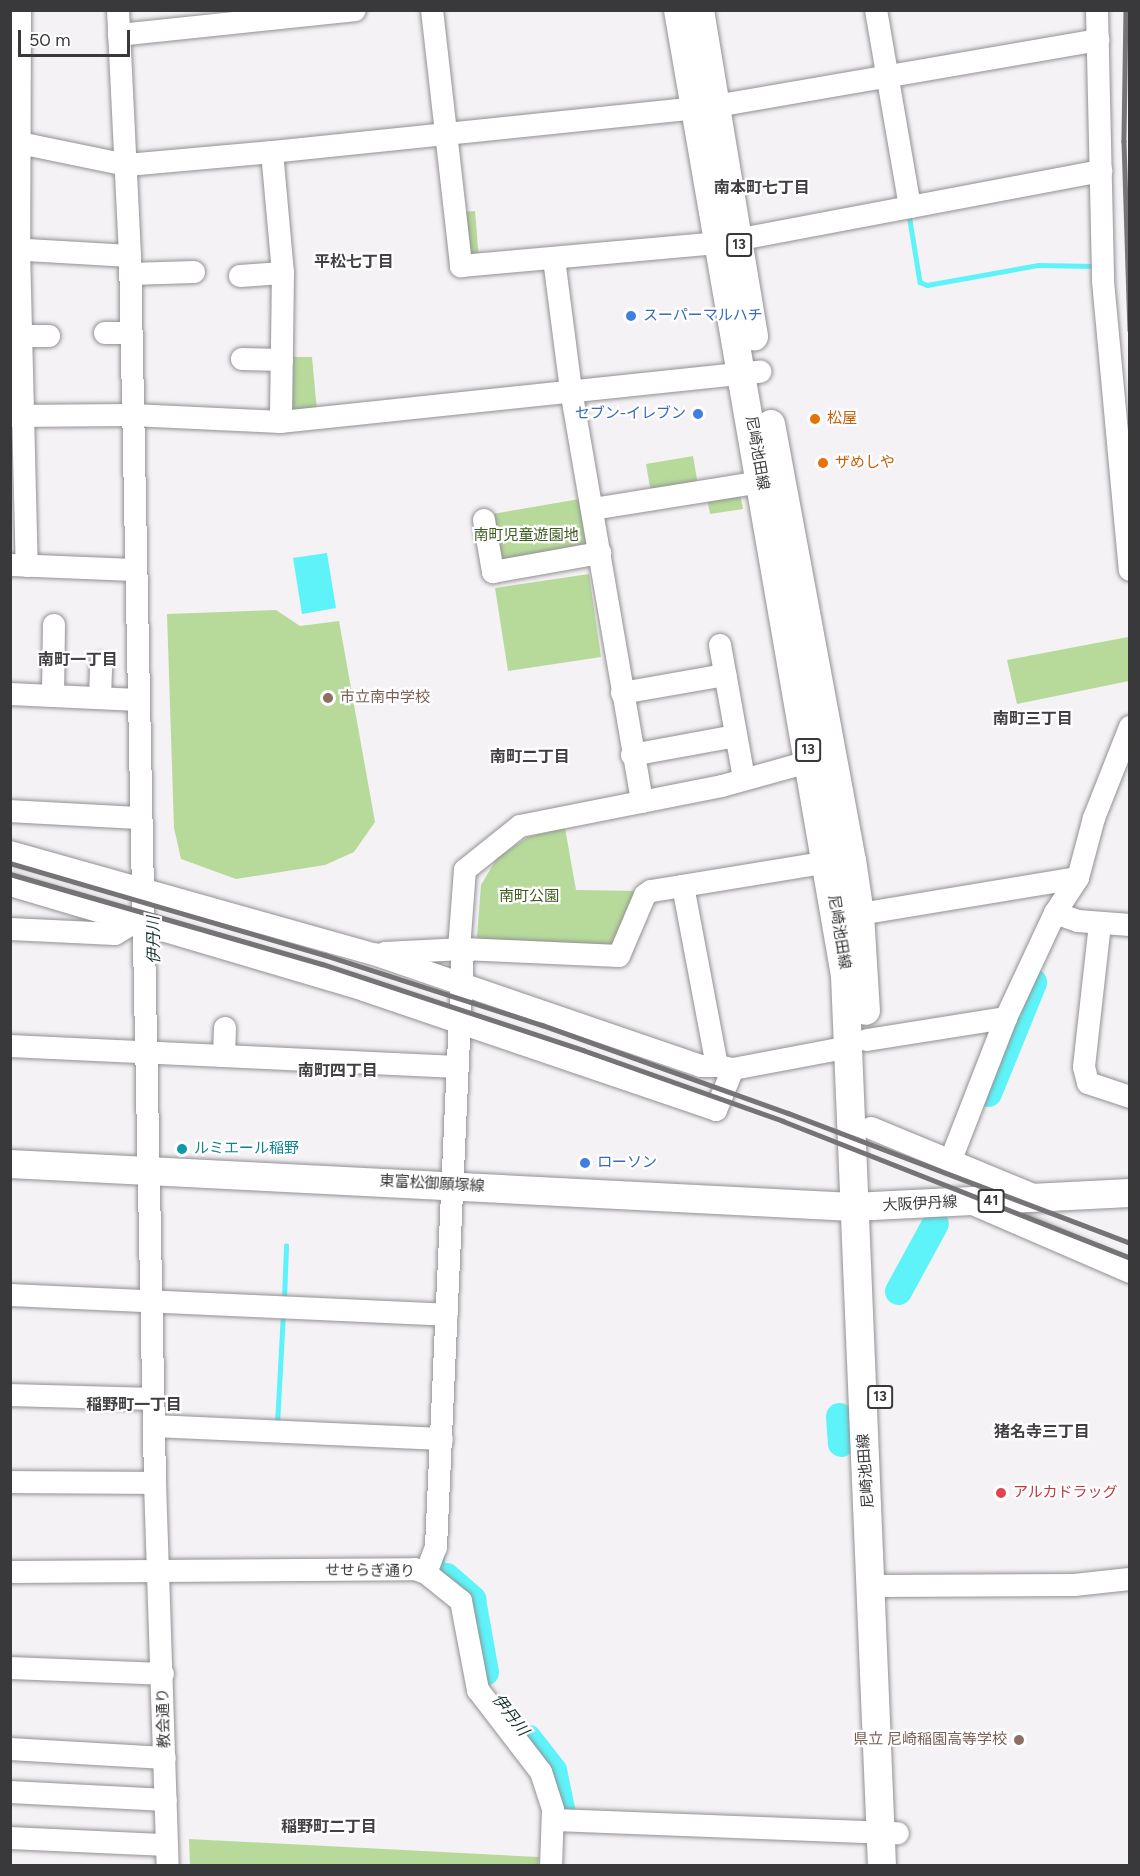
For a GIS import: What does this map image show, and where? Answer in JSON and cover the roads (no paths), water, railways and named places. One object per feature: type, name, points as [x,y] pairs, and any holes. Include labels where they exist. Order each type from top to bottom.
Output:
[{"type":"main road","name":"尼崎池田線","points":[[678,10],[706,107]]},
{"type":"main road","name":"尼崎池田線","points":[[700,10],[706,107],[751,373],[821,758],[828,862],[871,1128],[863,1207]]},
{"type":"main road","name":"尼崎池田線","points":[[751,373],[762,482],[821,758],[860,914],[858,1043],[863,1207],[883,1586],[889,1833],[882,1866]]},
{"type":"main road","name":"東富松御願塚線","points":[[10,1164],[863,1207]]},
{"type":"main road","name":"大阪伊丹線","points":[[863,1207],[1130,1193]]},
{"type":"main road","name":"尼崎池田線","points":[[889,1833],[898,1866]]},
{"type":"street","points":[[20,10],[15,142],[15,249],[22,336],[17,416],[19,565],[135,570]]},
{"type":"street","name":"教会通り","points":[[118,10],[130,265],[141,818],[149,889],[147,923],[152,1053],[148,1170],[167,1855]]},
{"type":"street","points":[[120,35],[355,10]]},
{"type":"street","points":[[432,10],[461,266],[554,259],[729,240],[1101,171]]},
{"type":"street","points":[[876,10],[889,74],[910,207]]},
{"type":"street","points":[[1097,10],[1103,281],[1130,570]]},
{"type":"street","points":[[15,142],[127,165],[272,152],[706,107],[1098,40]]},
{"type":"street","points":[[272,152],[283,273],[281,422]]},
{"type":"street","points":[[15,249],[194,272]]},
{"type":"street","points":[[554,259],[571,390],[593,508],[632,755],[642,802]]},
{"type":"street","points":[[240,276],[283,273]]},
{"type":"street","points":[[105,333],[131,333]]},
{"type":"street","points":[[22,336],[49,336]]},
{"type":"street","points":[[242,359],[282,360]]},
{"type":"street","points":[[17,416],[132,415],[281,422],[751,373]]},
{"type":"street","points":[[593,508],[762,482]]},
{"type":"street","points":[[484,520],[493,573],[600,553]]},
{"type":"street","points":[[53,695],[54,625]]},
{"type":"street","points":[[720,645],[744,778]]},
{"type":"street","points":[[100,698],[101,664]]},
{"type":"street","points":[[622,693],[725,675]]},
{"type":"street","points":[[10,693],[138,700]]},
{"type":"street","points":[[950,1162],[1006,1018],[1055,913],[1078,878],[1094,818],[1124,763],[1130,727]]},
{"type":"street","points":[[632,755],[736,736]]},
{"type":"street","points":[[426,1573],[436,1547],[442,1439],[465,870],[526,824],[642,802],[821,758]]},
{"type":"street","points":[[10,811],[141,818]]},
{"type":"street","points":[[10,852],[149,889],[374,954],[701,1066],[725,1067],[1006,1018]]},
{"type":"street","points":[[374,954],[461,949],[619,956],[645,895],[683,886],[828,862]]},
{"type":"street","points":[[860,914],[1078,878]]},
{"type":"street","points":[[10,885],[147,923],[364,990],[460,1025],[716,1110],[725,1067],[683,886]]},
{"type":"street","points":[[1055,913],[1100,924],[1130,926]]},
{"type":"street","points":[[10,928],[115,934],[147,923]]},
{"type":"street","points":[[1100,924],[1084,1067],[1088,1083],[1130,1097]]},
{"type":"street","points":[[224,1056],[225,1028]]},
{"type":"street","points":[[10,1046],[458,1067]]},
{"type":"street","points":[[871,1128],[1044,1199]]},
{"type":"street","points":[[966,1201],[1130,1272]]},
{"type":"street","points":[[10,1295],[447,1315]]},
{"type":"street","points":[[10,1395],[153,1399]]},
{"type":"street","points":[[154,1426],[442,1439]]},
{"type":"street","points":[[10,1482],[155,1483]]},
{"type":"street","name":"せせらぎ通り","points":[[10,1572],[415,1569],[426,1573],[461,1601],[478,1690],[541,1772],[559,1820],[551,1866]]},
{"type":"street","points":[[883,1586],[1074,1585],[1130,1579]]},
{"type":"street","points":[[10,1668],[163,1674]]},
{"type":"street","points":[[10,1749],[165,1758]]},
{"type":"street","points":[[10,1792],[166,1800]]},
{"type":"street","points":[[559,1820],[889,1833]]},
{"type":"street","points":[[10,1838],[167,1855]]},
{"type":"water","points":[[327,553],[336,608],[302,614],[293,558]]},
{"type":"waterway","points":[[909,214],[920,282],[927,285],[1038,265],[1095,266]]},
{"type":"waterway","points":[[988,1093],[1033,982]]},
{"type":"waterway","points":[[898,1291],[935,1223]]},
{"type":"waterway","points":[[284,1299],[286,1246]]},
{"type":"waterway","points":[[277,1424],[283,1313]]},
{"type":"waterway","points":[[839,1416],[841,1443]]},
{"type":"waterway","points":[[442,1557],[442,1573]]},
{"type":"waterway","name":"伊丹川","points":[[446,1576],[472,1599],[485,1672]]},
{"type":"waterway","name":"伊丹川","points":[[528,1738],[553,1770],[563,1818]]},
{"type":"railway","points":[[1126,10],[1124,141],[1130,330]]},
{"type":"railway","points":[[10,863],[325,955],[542,1025],[788,1113],[1130,1243]]},
{"type":"railway","points":[[10,874],[322,964],[583,1050],[783,1121],[1130,1258]]},
{"type":"place","name":"スーパーマルハチ","points":[[631,316]]},
{"type":"place","name":"セブン-イレブン","points":[[698,414]]},
{"type":"place","name":"松屋","points":[[815,419]]},
{"type":"place","name":"ザめしや","points":[[823,463]]},
{"type":"place","name":"市立南中学校","points":[[328,698]]},
{"type":"place","name":"ルミエール稲野","points":[[182,1149]]},
{"type":"place","name":"ローソン","points":[[585,1163]]},
{"type":"place","name":"アルカドラッグ","points":[[1001,1493]]},
{"type":"place","name":"県立 尼崎稲園高等学校","points":[[1019,1740]]},
{"type":"district","name":"南本町七丁目","points":[[762,188]]},
{"type":"district","name":"平松七丁目","points":[[354,262]]},
{"type":"district","name":"南町一丁目","points":[[78,660]]},
{"type":"district","name":"南町三丁目","points":[[1033,719]]},
{"type":"district","name":"南町二丁目","points":[[530,757]]},
{"type":"district","name":"南町四丁目","points":[[338,1071]]},
{"type":"district","name":"稲野町一丁目","points":[[134,1405]]},
{"type":"district","name":"猪名寺三丁目","points":[[1042,1432]]},
{"type":"district","name":"稲野町二丁目","points":[[329,1827]]},
{"type":"park label","name":"南町児童遊園地","points":[[526,536]]},
{"type":"park label","name":"南町公園","points":[[529,897]]}]
